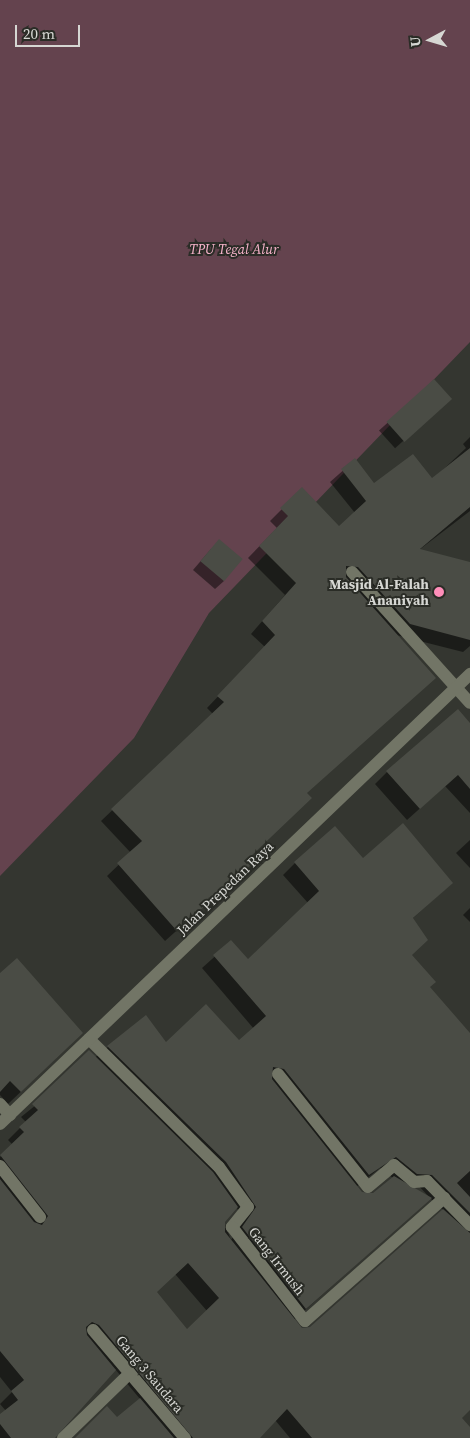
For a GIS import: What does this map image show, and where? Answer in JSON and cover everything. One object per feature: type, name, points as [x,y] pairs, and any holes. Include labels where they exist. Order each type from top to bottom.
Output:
[{"type":"street","points":[[352,572],[470,703]]},
{"type":"street","name":"Jalan Prepedan Raya","points":[[0,1124],[458,688],[470,674]]},
{"type":"street","name":"Gang Irmush","points":[[89,1039],[219,1167],[248,1208],[232,1227],[305,1321],[444,1198]]},
{"type":"street","points":[[278,1074],[368,1186],[394,1165],[414,1182],[427,1181],[470,1225]]},
{"type":"street","points":[[0,1104],[10,1114]]},
{"type":"street","points":[[0,1166],[40,1217]]},
{"type":"street","name":"Gang 3 Saudara","points":[[93,1330],[184,1438]]},
{"type":"street","points":[[63,1438],[130,1373]]},
{"type":"green space","name":"TPU Tegal Alur","points":[[0,0],[470,0],[470,342],[209,613],[134,738],[0,876]]},
{"type":"building","points":[[434,379],[452,399],[405,442],[386,422]]},
{"type":"building","points":[[470,448],[470,507],[420,549],[470,562],[470,640],[410,624],[358,567],[346,566],[346,577],[436,678],[307,793],[312,798],[249,858],[253,863],[177,931],[117,863],[142,841],[111,809],[224,702],[217,696],[275,635],[262,621],[296,583],[259,546],[288,516],[280,508],[302,487],[339,526],[366,501],[341,469],[355,458],[374,483],[413,454],[432,478]]},
{"type":"building","points":[[219,539],[243,559],[224,581],[200,561]]},
{"type":"building","points":[[458,709],[470,723],[470,789],[458,775],[420,809],[386,771]]},
{"type":"building","points":[[403,823],[453,883],[413,918],[428,940],[412,955],[436,982],[430,987],[470,1033],[470,1171],[457,1183],[470,1197],[470,1213],[432,1175],[417,1174],[396,1157],[369,1175],[284,1069],[273,1067],[272,1079],[362,1192],[373,1193],[394,1176],[432,1198],[306,1309],[242,1227],[256,1207],[226,1162],[107,1046],[146,1015],[166,1042],[206,1004],[239,1040],[266,1016],[213,955],[231,940],[248,959],[319,891],[294,862],[335,826],[363,858]]},
{"type":"building","points":[[17,958],[83,1033],[21,1092],[10,1081],[0,1092],[0,973]]},
{"type":"building","points":[[89,1050],[213,1172],[238,1207],[225,1222],[225,1232],[302,1328],[310,1327],[443,1209],[470,1233],[470,1410],[462,1418],[470,1427],[470,1438],[312,1438],[287,1409],[260,1438],[193,1438],[99,1325],[92,1322],[86,1327],[87,1335],[116,1370],[55,1438],[11,1438],[0,1424],[0,1414],[18,1400],[11,1391],[24,1380],[0,1351],[0,1179],[34,1222],[42,1225],[48,1216],[0,1155],[24,1132],[19,1127],[38,1110],[32,1104]],"holes":[[[188,1263],[219,1298],[187,1329],[157,1292]]]},
{"type":"building","points":[[140,1398],[174,1438],[75,1438],[107,1406],[117,1417]]},
{"type":"place","name":"Masjid Al-Falah Ananiyah","points":[[439,592]]}]
